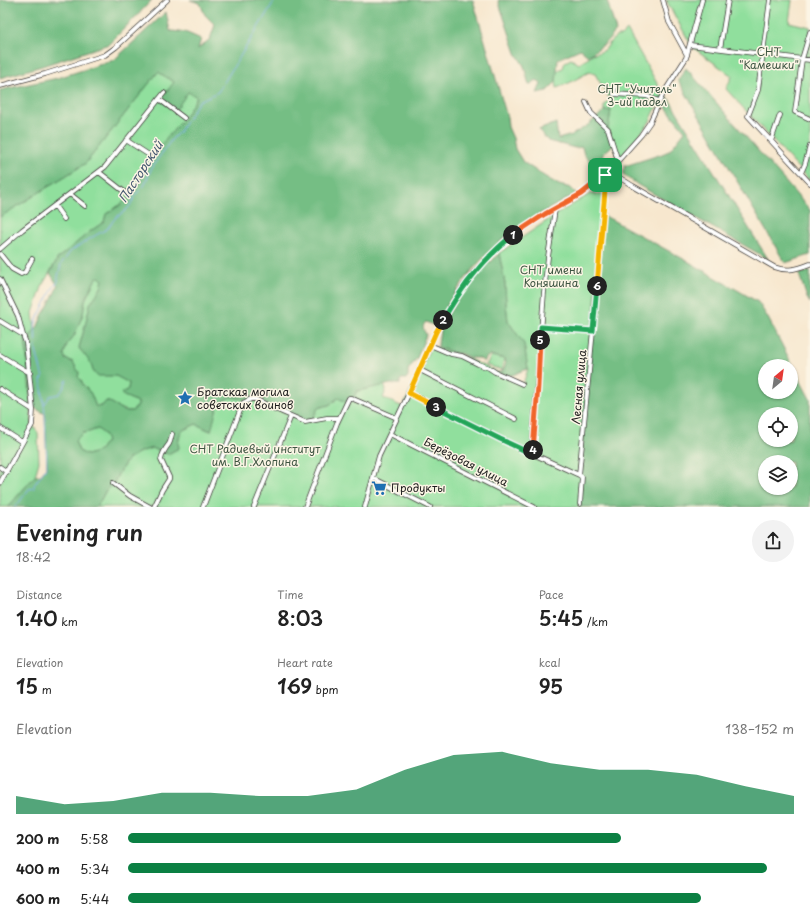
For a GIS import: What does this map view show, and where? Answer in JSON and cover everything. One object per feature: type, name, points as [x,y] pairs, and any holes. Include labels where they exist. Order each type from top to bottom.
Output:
[{"type":"street","points":[[0,86],[45,74],[105,55],[116,47],[167,0]]},
{"type":"street","points":[[663,0],[669,22],[687,55]]},
{"type":"street","points":[[365,507],[379,456],[420,370],[438,328],[462,288],[485,260],[512,236],[545,214],[581,194],[610,171],[642,135],[663,94],[686,58],[702,0]]},
{"type":"street","points":[[720,49],[728,0]]},
{"type":"street","points":[[770,0],[758,90],[748,116],[810,183]]},
{"type":"street","points":[[810,32],[802,59],[795,112],[810,119]]},
{"type":"street","points":[[690,45],[810,60]]},
{"type":"street","points":[[615,87],[614,94],[646,96],[659,102]]},
{"type":"street","points":[[0,248],[105,167],[164,92]]},
{"type":"street","points":[[159,99],[184,118]]},
{"type":"street","points":[[586,102],[591,113],[608,129],[618,161]]},
{"type":"street","points":[[772,141],[780,114]]},
{"type":"street","points":[[126,140],[149,155]]},
{"type":"street","points":[[801,173],[810,146]]},
{"type":"street","points":[[610,171],[640,190],[780,270],[787,270],[810,264]]},
{"type":"street","points":[[99,172],[127,194]]},
{"type":"street","name":"Лесная улица","points":[[580,504],[582,477],[580,475],[606,179],[605,175]]},
{"type":"street","points":[[70,194],[85,206]]},
{"type":"street","points":[[55,206],[64,219]]},
{"type":"street","points":[[532,454],[541,327],[554,209]]},
{"type":"street","points":[[0,254],[12,269],[21,274],[25,272],[32,259]]},
{"type":"street","points":[[0,279],[18,316],[26,343],[33,410],[32,425],[0,483]]},
{"type":"street","points":[[0,321],[23,336]]},
{"type":"street","points":[[541,327],[593,331]]},
{"type":"street","points":[[430,345],[451,354],[462,356],[522,384]]},
{"type":"street","points":[[0,355],[30,373]]},
{"type":"street","points":[[420,370],[516,419]]},
{"type":"street","points":[[0,389],[33,410]]},
{"type":"street","points":[[409,393],[500,439],[580,475]]},
{"type":"street","points":[[203,507],[243,403],[253,398],[305,422],[327,418],[339,418]]},
{"type":"street","points":[[305,507],[348,398],[397,418]]},
{"type":"street","points":[[254,507],[291,416]]},
{"type":"street","points":[[0,428],[22,442]]},
{"type":"street","points":[[154,507],[169,477],[161,457],[166,446],[170,443],[172,434]]},
{"type":"street","name":"Берёзовая улица","points":[[390,434],[534,507]]},
{"type":"street","points":[[0,467],[7,472]]},
{"type":"street","points":[[373,478],[430,507]]},
{"type":"street","points":[[113,483],[130,496],[150,507]]},
{"type":"green space","points":[[0,0],[152,0],[109,44],[0,78]]},
{"type":"green space","points":[[190,0],[473,0],[515,149],[523,162],[559,185],[571,188],[576,193],[534,217],[508,235],[481,260],[456,292],[435,326],[426,322],[424,324],[423,328],[426,335],[417,358],[408,370],[408,376],[406,379],[401,379],[400,384],[391,384],[357,391],[353,399],[351,398],[346,402],[338,398],[329,405],[318,408],[312,420],[308,422],[262,402],[265,395],[257,390],[250,399],[230,397],[218,404],[211,431],[196,424],[181,431],[178,443],[179,448],[168,454],[152,448],[140,452],[128,459],[114,483],[106,490],[97,507],[8,507],[35,476],[41,475],[47,467],[45,414],[33,407],[25,339],[37,328],[58,286],[50,273],[58,258],[104,222],[106,214],[120,205],[132,193],[140,182],[141,175],[149,159],[184,118],[197,97],[188,92],[175,111],[160,100],[174,82],[158,72],[86,163],[0,217],[0,90],[58,78],[114,60],[166,12],[170,31],[185,32],[201,39],[198,49],[210,39],[215,25],[205,15],[200,3]],"holes":[[[99,277],[103,280],[101,288],[90,304],[79,348],[91,363],[93,371],[97,376],[116,376],[129,383],[128,389],[121,394],[138,402],[138,406],[132,411],[124,411],[106,401],[102,406],[96,407],[91,394],[78,377],[79,373],[73,362],[65,359],[64,354],[67,344],[74,336],[83,314],[85,300],[96,278]],[[97,429],[104,434],[107,442],[99,451],[87,455],[79,451],[75,441],[83,433]]]},
{"type":"green space","points":[[498,0],[607,0],[616,31],[606,43],[588,56],[580,49],[558,59],[556,82],[547,91],[537,93],[541,84],[537,80],[529,85],[524,66],[516,53]]},
{"type":"green space","name":"СНТ \"Камешки\"","points":[[666,0],[792,0],[789,22],[810,27],[810,181],[726,89],[732,76],[691,46]]},
{"type":"green space","name":"СНТ \"Учитель\" 3-ий надел","points":[[627,30],[663,94],[649,123],[619,160],[608,129],[611,110],[604,111],[604,106],[610,99],[595,74],[589,72],[557,88],[556,82],[557,71],[563,68],[565,62],[571,59],[579,64],[592,54],[605,50],[611,41],[617,36],[621,36]]},
{"type":"green space","points":[[686,68],[810,210],[810,255],[785,263],[678,80]]},
{"type":"green space","points":[[158,72],[174,82],[175,111],[188,91],[197,97],[184,118],[141,175],[133,192],[128,198],[106,214],[104,222],[58,258],[43,284],[33,313],[35,331],[26,343],[32,424],[38,433],[39,462],[35,476],[8,507],[0,507],[0,217],[86,163]]},
{"type":"green space","points":[[663,94],[669,99],[768,259],[638,185],[623,174],[625,165],[669,151],[685,131],[660,100]]},
{"type":"green space","points":[[611,110],[608,129],[613,145],[604,153],[600,160],[592,164],[584,155],[582,147],[575,148],[548,141],[539,130],[556,123],[558,139],[572,135],[588,125],[604,111]]},
{"type":"green space","points":[[590,194],[605,194],[579,507],[97,507],[106,490],[114,483],[128,459],[140,452],[152,448],[168,454],[179,448],[178,443],[181,431],[196,424],[210,431],[218,404],[230,397],[250,399],[312,420],[318,408],[329,405],[338,398],[353,399],[357,391],[384,385],[386,390],[383,398],[403,407],[431,346],[462,356],[524,384],[528,369],[524,345],[508,321],[505,284],[499,253],[560,212]]},
{"type":"green space","points":[[603,215],[758,302],[789,359],[758,359],[758,399],[798,399],[798,376],[810,399],[810,507],[579,507],[582,477],[579,475]]},
{"type":"green space","points":[[499,253],[505,284],[508,321],[524,344],[528,369],[512,375],[500,373],[500,371],[503,371],[506,364],[505,359],[490,355],[484,362],[479,358],[470,358],[438,347],[440,330],[463,290],[486,261],[491,262]]},
{"type":"green space","points":[[810,271],[810,303],[799,274]]},
{"type":"green space","points":[[99,276],[103,280],[101,288],[90,304],[79,348],[91,363],[93,371],[97,375],[116,376],[129,383],[128,389],[122,394],[138,402],[138,406],[132,411],[121,409],[112,403],[96,407],[91,394],[78,377],[79,373],[73,362],[65,359],[64,354],[67,344],[74,336],[83,314],[85,300],[96,278]]},
{"type":"green space","points":[[491,356],[504,359],[502,370],[486,365]]},
{"type":"green space","points":[[97,429],[104,434],[107,442],[99,451],[87,455],[79,451],[75,441],[83,433]]},
{"type":"waterway","name":"Пасторский","points":[[14,507],[29,489],[34,488],[34,485],[47,467],[45,414],[41,380],[43,378],[36,351],[35,325],[54,286],[58,282],[61,264],[70,252],[107,229],[116,217],[129,207],[137,193],[144,186],[152,167],[172,139],[180,131],[199,101],[218,92],[275,0]]},
{"type":"waterway","points":[[44,405],[50,396],[59,394],[67,380]]},
{"type":"place","name":"Братская могила советских воинов","points":[[185,398]]},
{"type":"place","name":"Продукты","points":[[379,488]]},
{"type":"route","points":[[605,175],[606,179],[593,331],[541,327],[532,454],[409,393],[436,332],[462,288],[475,271],[512,236],[545,214],[581,194],[605,175]]},
{"type":"park label","name":"СНТ имени Коняшина","points":[[551,276]]},
{"type":"park label","name":"СНТ Радиевый институт им. В.Г.Хлопина","points":[[255,455]]}]
